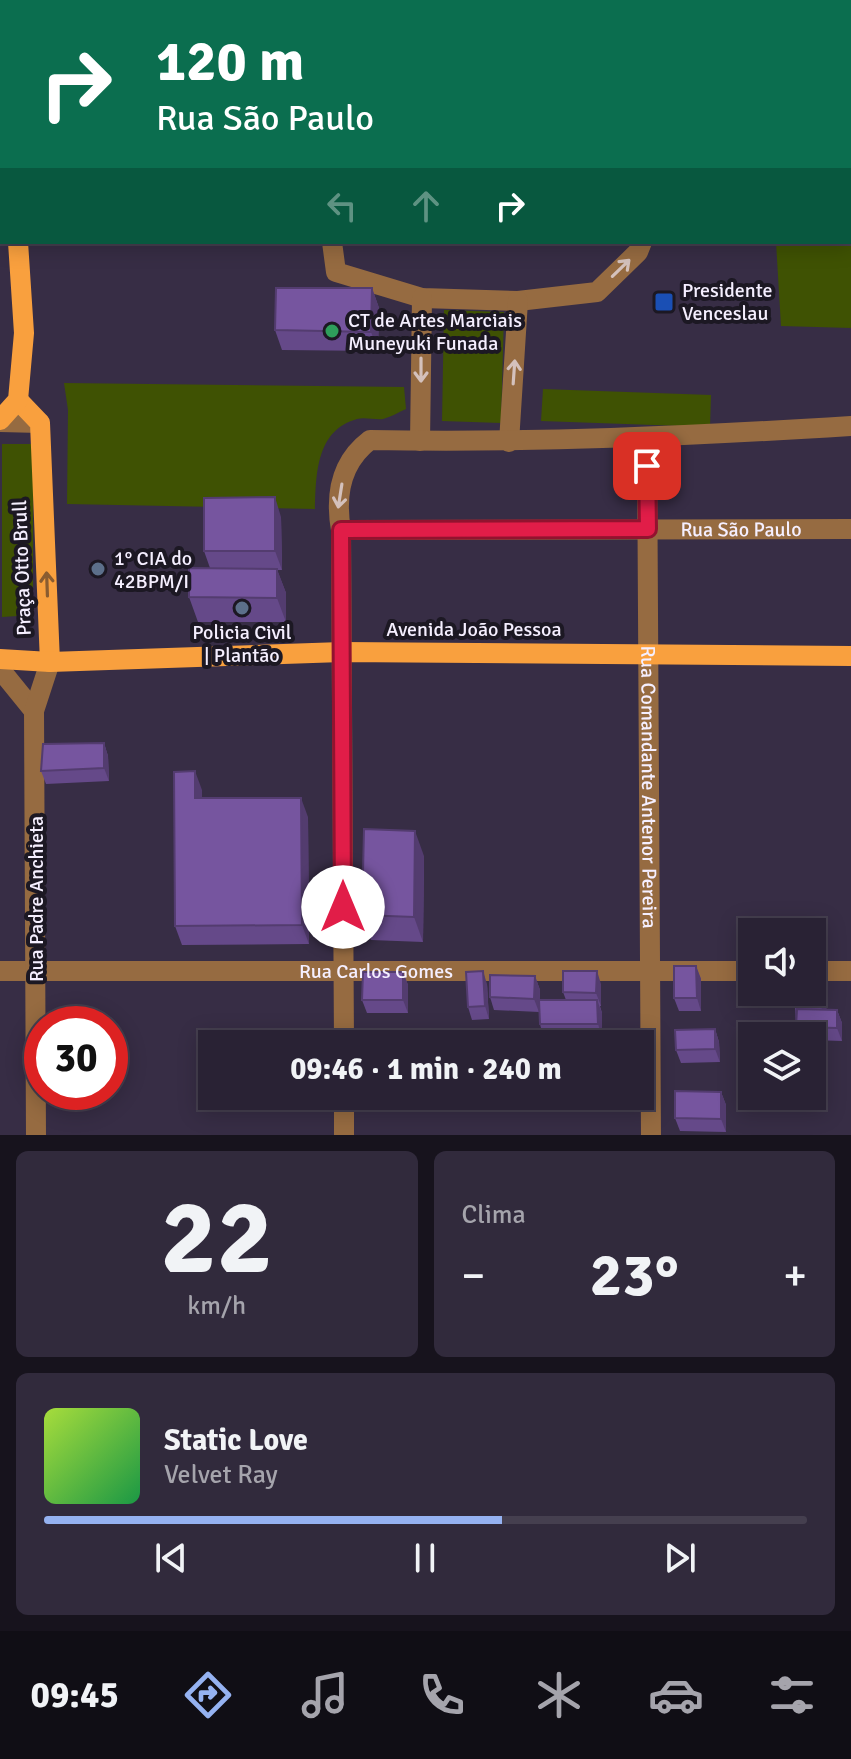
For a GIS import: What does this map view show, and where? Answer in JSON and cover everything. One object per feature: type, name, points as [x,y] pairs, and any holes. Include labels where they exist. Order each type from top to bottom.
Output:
[{"type":"main road","points":[[0,421],[18,400],[24,333],[18,244]]},
{"type":"main road","points":[[18,400],[40,423]]},
{"type":"main road","name":"Praça Otto Brull","points":[[40,423],[50,662]]},
{"type":"main road","name":"Avenida João Pessoa","points":[[0,659],[50,662],[342,652],[851,656]]},
{"type":"street","points":[[332,244],[336,272],[422,298],[518,301],[597,292],[638,252],[641,244]]},
{"type":"street","points":[[420,441],[422,298]]},
{"type":"street","points":[[509,442],[518,301]]},
{"type":"street","points":[[0,421],[40,423]]},
{"type":"street","points":[[344,1030],[341,530],[337,507],[349,462],[357,450],[370,440],[509,442],[647,439],[851,426]]},
{"type":"street","name":"Rua Comandante Antenor Pereira","points":[[647,439],[651,1135]]},
{"type":"street","name":"Rua São Paulo","points":[[341,530],[851,529]]},
{"type":"street","name":"Rua Padre Anchieta","points":[[36,1135],[34,711],[50,662]]},
{"type":"street","points":[[0,669],[34,711]]},
{"type":"street","name":"Rua Carlos Gomes","points":[[0,971],[738,971]]},
{"type":"street","points":[[826,971],[851,971]]},
{"type":"street","points":[[344,1110],[344,1135]]},
{"type":"green space","points":[[776,244],[851,244],[851,328],[781,326]]},
{"type":"green space","points":[[444,310],[504,312],[501,423],[442,421]]},
{"type":"green space","points":[[64,383],[404,387],[406,409],[383,419],[357,419],[333,433],[321,455],[315,509],[67,504],[68,410]]},
{"type":"green space","points":[[543,389],[711,395],[710,427],[541,421]]},
{"type":"green space","points":[[2,444],[33,444],[33,615],[2,617]]},
{"type":"building","points":[[276,288],[372,288],[371,332],[275,330]]},
{"type":"building","points":[[275,497],[275,551],[204,551],[204,498]]},
{"type":"building","points":[[189,568],[277,569],[277,598],[189,597]]},
{"type":"building","points":[[104,743],[104,768],[41,771],[43,744]]},
{"type":"building","points":[[195,771],[195,798],[301,798],[302,925],[175,926],[174,772]]},
{"type":"building","points":[[364,829],[415,831],[414,917],[362,915]]},
{"type":"building","points":[[674,966],[696,966],[697,998],[674,998]]},
{"type":"building","points":[[483,971],[485,1006],[468,1007],[466,972]]},
{"type":"building","points":[[563,971],[597,971],[596,993],[563,992]]},
{"type":"building","points":[[363,972],[403,972],[403,1000],[362,1000]]},
{"type":"building","points":[[490,975],[535,976],[534,999],[490,997]]},
{"type":"building","points":[[539,1000],[597,1000],[598,1024],[540,1024]]},
{"type":"building","points":[[797,1009],[837,1010],[837,1028],[826,1028],[826,1022],[796,1022]]},
{"type":"building","points":[[715,1029],[715,1049],[676,1050],[675,1030]]},
{"type":"building","points":[[675,1091],[721,1092],[721,1119],[675,1118]]},
{"type":"place","name":"Presidente Venceslau","points":[[664,302]]},
{"type":"place","name":"CT de Artes Marciais Muneyuki Funada","points":[[332,331]]},
{"type":"place","name":"1° CIA do 42BPM/I","points":[[98,569]]},
{"type":"place","name":"Policia Civil | Plantão","points":[[242,608]]},
{"type":"route","points":[[343,907],[341,530],[648,529],[647,466]]}]
